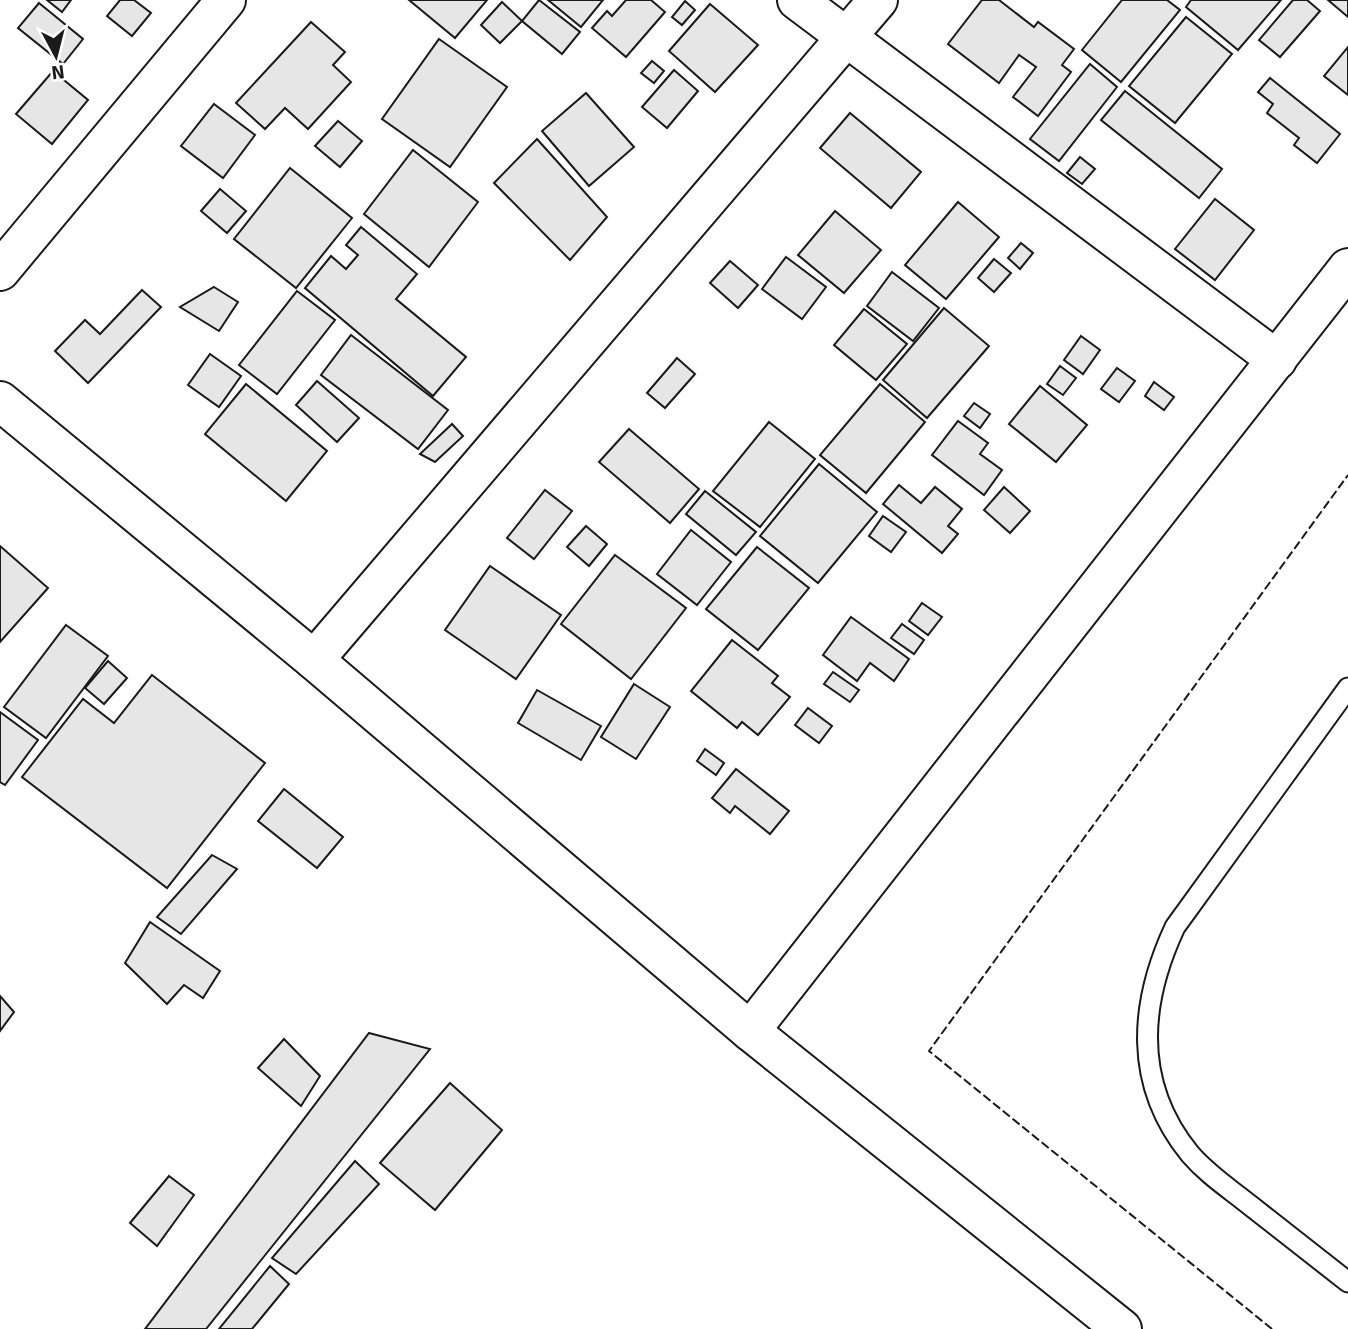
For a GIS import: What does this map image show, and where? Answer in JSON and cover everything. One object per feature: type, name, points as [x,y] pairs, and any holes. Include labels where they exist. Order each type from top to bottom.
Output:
[{"type":"street","points":[[0,271],[226,0]]},
{"type":"street","points":[[797,0],[1276,360]]},
{"type":"street","points":[[314,660],[878,0]]},
{"type":"street","points":[[750,1031],[1348,268]]},
{"type":"street","points":[[0,401],[314,660],[750,1031],[1122,1329]]},
{"type":"lane","points":[[1348,688],[1175,927],[1161,958],[1151,991],[1147,1022],[1154,1085],[1171,1126],[1190,1153],[1213,1177],[1348,1282]]},
{"type":"building","points":[[47,0],[71,0],[62,12]]},
{"type":"building","points":[[120,0],[134,0],[151,13],[132,36],[107,16]]},
{"type":"building","points":[[409,0],[487,0],[455,38]]},
{"type":"building","points":[[539,0],[580,32],[562,54],[522,21]]},
{"type":"building","points":[[548,0],[603,0],[581,27]]},
{"type":"building","points":[[626,0],[651,0],[665,12],[626,57],[592,28],[607,11],[612,16]]},
{"type":"building","points":[[982,0],[999,0],[1034,27],[1038,22],[1074,49],[1062,65],[1071,72],[1038,116],[1013,97],[1036,67],[1019,55],[999,83],[948,44]]},
{"type":"building","points":[[1122,0],[1167,0],[1180,10],[1121,82],[1082,50]]},
{"type":"building","points":[[1191,0],[1281,0],[1238,50],[1186,7]]},
{"type":"building","points":[[1293,0],[1307,0],[1320,11],[1280,57],[1259,40]]},
{"type":"building","points":[[1328,0],[1348,0],[1348,17]]},
{"type":"building","points":[[685,1],[695,10],[682,25],[672,17]]},
{"type":"building","points":[[502,2],[522,21],[500,43],[481,25]]},
{"type":"building","points":[[39,3],[83,39],[63,64],[18,28]]},
{"type":"building","points":[[710,4],[758,45],[715,92],[669,51]]},
{"type":"building","points":[[1186,17],[1232,54],[1175,123],[1129,86]]},
{"type":"building","points":[[311,22],[345,52],[333,65],[351,82],[308,129],[285,108],[265,129],[236,103]]},
{"type":"building","points":[[439,39],[507,87],[450,167],[382,119]]},
{"type":"building","points":[[1348,47],[1348,95],[1324,76]]},
{"type":"building","points":[[652,61],[664,71],[654,83],[641,73]]},
{"type":"building","points":[[1090,64],[1117,87],[1059,161],[1030,139]]},
{"type":"building","points":[[674,70],[698,91],[667,128],[642,107]]},
{"type":"building","points":[[53,71],[88,100],[52,144],[16,114]]},
{"type":"building","points":[[1270,78],[1340,134],[1317,163],[1294,145],[1299,138],[1267,113],[1273,104],[1258,92]]},
{"type":"building","points":[[1125,91],[1222,169],[1199,198],[1101,120]]},
{"type":"building","points":[[586,93],[634,147],[589,186],[542,131]]},
{"type":"building","points":[[214,104],[255,135],[223,178],[181,146]]},
{"type":"building","points":[[850,113],[921,172],[891,208],[820,148]]},
{"type":"building","points":[[338,121],[362,141],[340,167],[315,146]]},
{"type":"building","points":[[537,139],[607,217],[570,260],[494,183]]},
{"type":"building","points":[[413,150],[478,202],[429,267],[364,214]]},
{"type":"building","points":[[1080,157],[1095,169],[1082,184],[1067,173]]},
{"type":"building","points":[[290,168],[352,218],[296,288],[234,239]]},
{"type":"building","points":[[220,189],[246,211],[227,233],[201,211]]},
{"type":"building","points":[[1215,199],[1254,230],[1215,280],[1175,249]]},
{"type":"building","points":[[958,202],[999,237],[946,299],[905,265]]},
{"type":"building","points":[[835,211],[881,250],[844,293],[798,255]]},
{"type":"building","points":[[361,227],[417,274],[396,299],[466,357],[433,396],[305,288],[331,256],[346,269],[358,255],[346,245]]},
{"type":"building","points":[[1021,243],[1033,253],[1020,269],[1008,258]]},
{"type":"building","points":[[786,257],[826,287],[802,319],[762,289]]},
{"type":"building","points":[[994,259],[1011,273],[994,292],[978,278]]},
{"type":"building","points":[[730,261],[758,285],[738,308],[710,283]]},
{"type":"building","points":[[892,272],[939,308],[913,341],[867,306]]},
{"type":"building","points":[[214,287],[238,302],[219,331],[180,307]]},
{"type":"building","points":[[142,290],[161,307],[88,383],[55,351],[85,320],[100,334]]},
{"type":"building","points":[[297,291],[335,320],[277,394],[239,365]]},
{"type":"building","points":[[944,308],[989,346],[927,418],[883,380]]},
{"type":"building","points":[[864,309],[907,344],[876,380],[834,345]]},
{"type":"building","points":[[351,335],[448,410],[418,449],[321,375]]},
{"type":"building","points":[[1081,336],[1100,350],[1083,374],[1064,360]]},
{"type":"building","points":[[210,354],[241,376],[219,407],[188,385]]},
{"type":"building","points":[[677,358],[695,374],[665,408],[647,393]]},
{"type":"building","points":[[1060,366],[1076,378],[1063,395],[1047,384]]},
{"type":"building","points":[[1117,368],[1135,381],[1119,402],[1101,389]]},
{"type":"building","points":[[317,381],[359,418],[337,442],[296,405]]},
{"type":"building","points":[[1154,382],[1174,397],[1164,410],[1145,396]]},
{"type":"building","points":[[246,384],[327,451],[286,501],[205,434]]},
{"type":"building","points":[[880,384],[925,422],[866,493],[820,455]]},
{"type":"building","points":[[1040,386],[1087,425],[1056,462],[1009,424]]},
{"type":"building","points":[[974,403],[990,414],[980,428],[964,416]]},
{"type":"building","points":[[958,421],[988,443],[980,454],[1002,470],[984,495],[932,455]]},
{"type":"building","points":[[769,422],[815,459],[760,527],[713,491]]},
{"type":"building","points":[[452,424],[463,436],[435,462],[420,454]]},
{"type":"building","points":[[629,429],[699,489],[670,523],[599,462]]},
{"type":"building","points":[[819,464],[877,512],[818,583],[760,536]]},
{"type":"building","points":[[899,485],[921,503],[935,487],[962,509],[948,526],[958,534],[942,553],[883,504]]},
{"type":"building","points":[[1004,487],[1030,511],[1010,533],[984,510]]},
{"type":"building","points":[[545,490],[572,511],[534,559],[507,538]]},
{"type":"building","points":[[705,491],[756,532],[736,555],[686,514]]},
{"type":"building","points":[[883,516],[906,532],[891,552],[869,536]]},
{"type":"building","points":[[586,526],[607,544],[589,566],[567,547]]},
{"type":"building","points":[[691,530],[731,562],[697,605],[657,574]]},
{"type":"building","points":[[0,546],[48,588],[0,642]]},
{"type":"building","points":[[757,547],[809,588],[758,650],[706,609]]},
{"type":"building","points":[[615,555],[686,608],[631,679],[561,624]]},
{"type":"building","points":[[490,566],[561,615],[516,679],[445,630]]},
{"type":"building","points":[[922,603],[942,617],[928,635],[909,621]]},
{"type":"building","points":[[851,617],[909,659],[894,681],[870,663],[857,681],[823,655]]},
{"type":"building","points":[[902,624],[924,640],[914,654],[891,638]]},
{"type":"building","points":[[66,625],[108,656],[46,738],[4,707]]},
{"type":"building","points":[[732,640],[778,676],[772,683],[790,697],[758,735],[742,722],[737,728],[691,691]]},
{"type":"building","points":[[108,661],[127,678],[104,704],[85,688]]},
{"type":"building","points":[[833,672],[859,690],[850,702],[824,684]]},
{"type":"building","points":[[152,675],[265,763],[167,888],[22,777],[83,699],[114,723]]},
{"type":"building","points":[[634,684],[670,707],[636,759],[601,737]]},
{"type":"building","points":[[537,690],[601,726],[581,760],[518,723]]},
{"type":"building","points":[[808,708],[832,726],[819,743],[795,725]]},
{"type":"building","points":[[0,712],[38,740],[5,785],[0,782]]},
{"type":"building","points":[[705,749],[724,763],[716,775],[697,761]]},
{"type":"building","points":[[736,769],[789,811],[770,834],[735,806],[730,813],[712,798]]},
{"type":"building","points":[[284,789],[343,837],[317,868],[258,821]]},
{"type":"building","points":[[212,855],[237,869],[181,934],[157,917]]},
{"type":"building","points":[[150,922],[220,971],[203,998],[184,985],[167,1004],[125,963]]},
{"type":"building","points":[[0,996],[14,1012],[0,1031]]},
{"type":"building","points":[[369,1033],[430,1049],[206,1329],[145,1329]]},
{"type":"building","points":[[284,1039],[320,1076],[301,1106],[258,1068]]},
{"type":"building","points":[[450,1083],[502,1130],[435,1210],[380,1163]]},
{"type":"building","points":[[355,1161],[379,1184],[296,1274],[272,1258]]},
{"type":"building","points":[[169,1176],[194,1195],[157,1246],[130,1223]]},
{"type":"building","points":[[270,1266],[289,1284],[252,1329],[219,1329]]},
{"type":"fence","points":[[1272,1329],[929,1051],[1348,475]]}]
